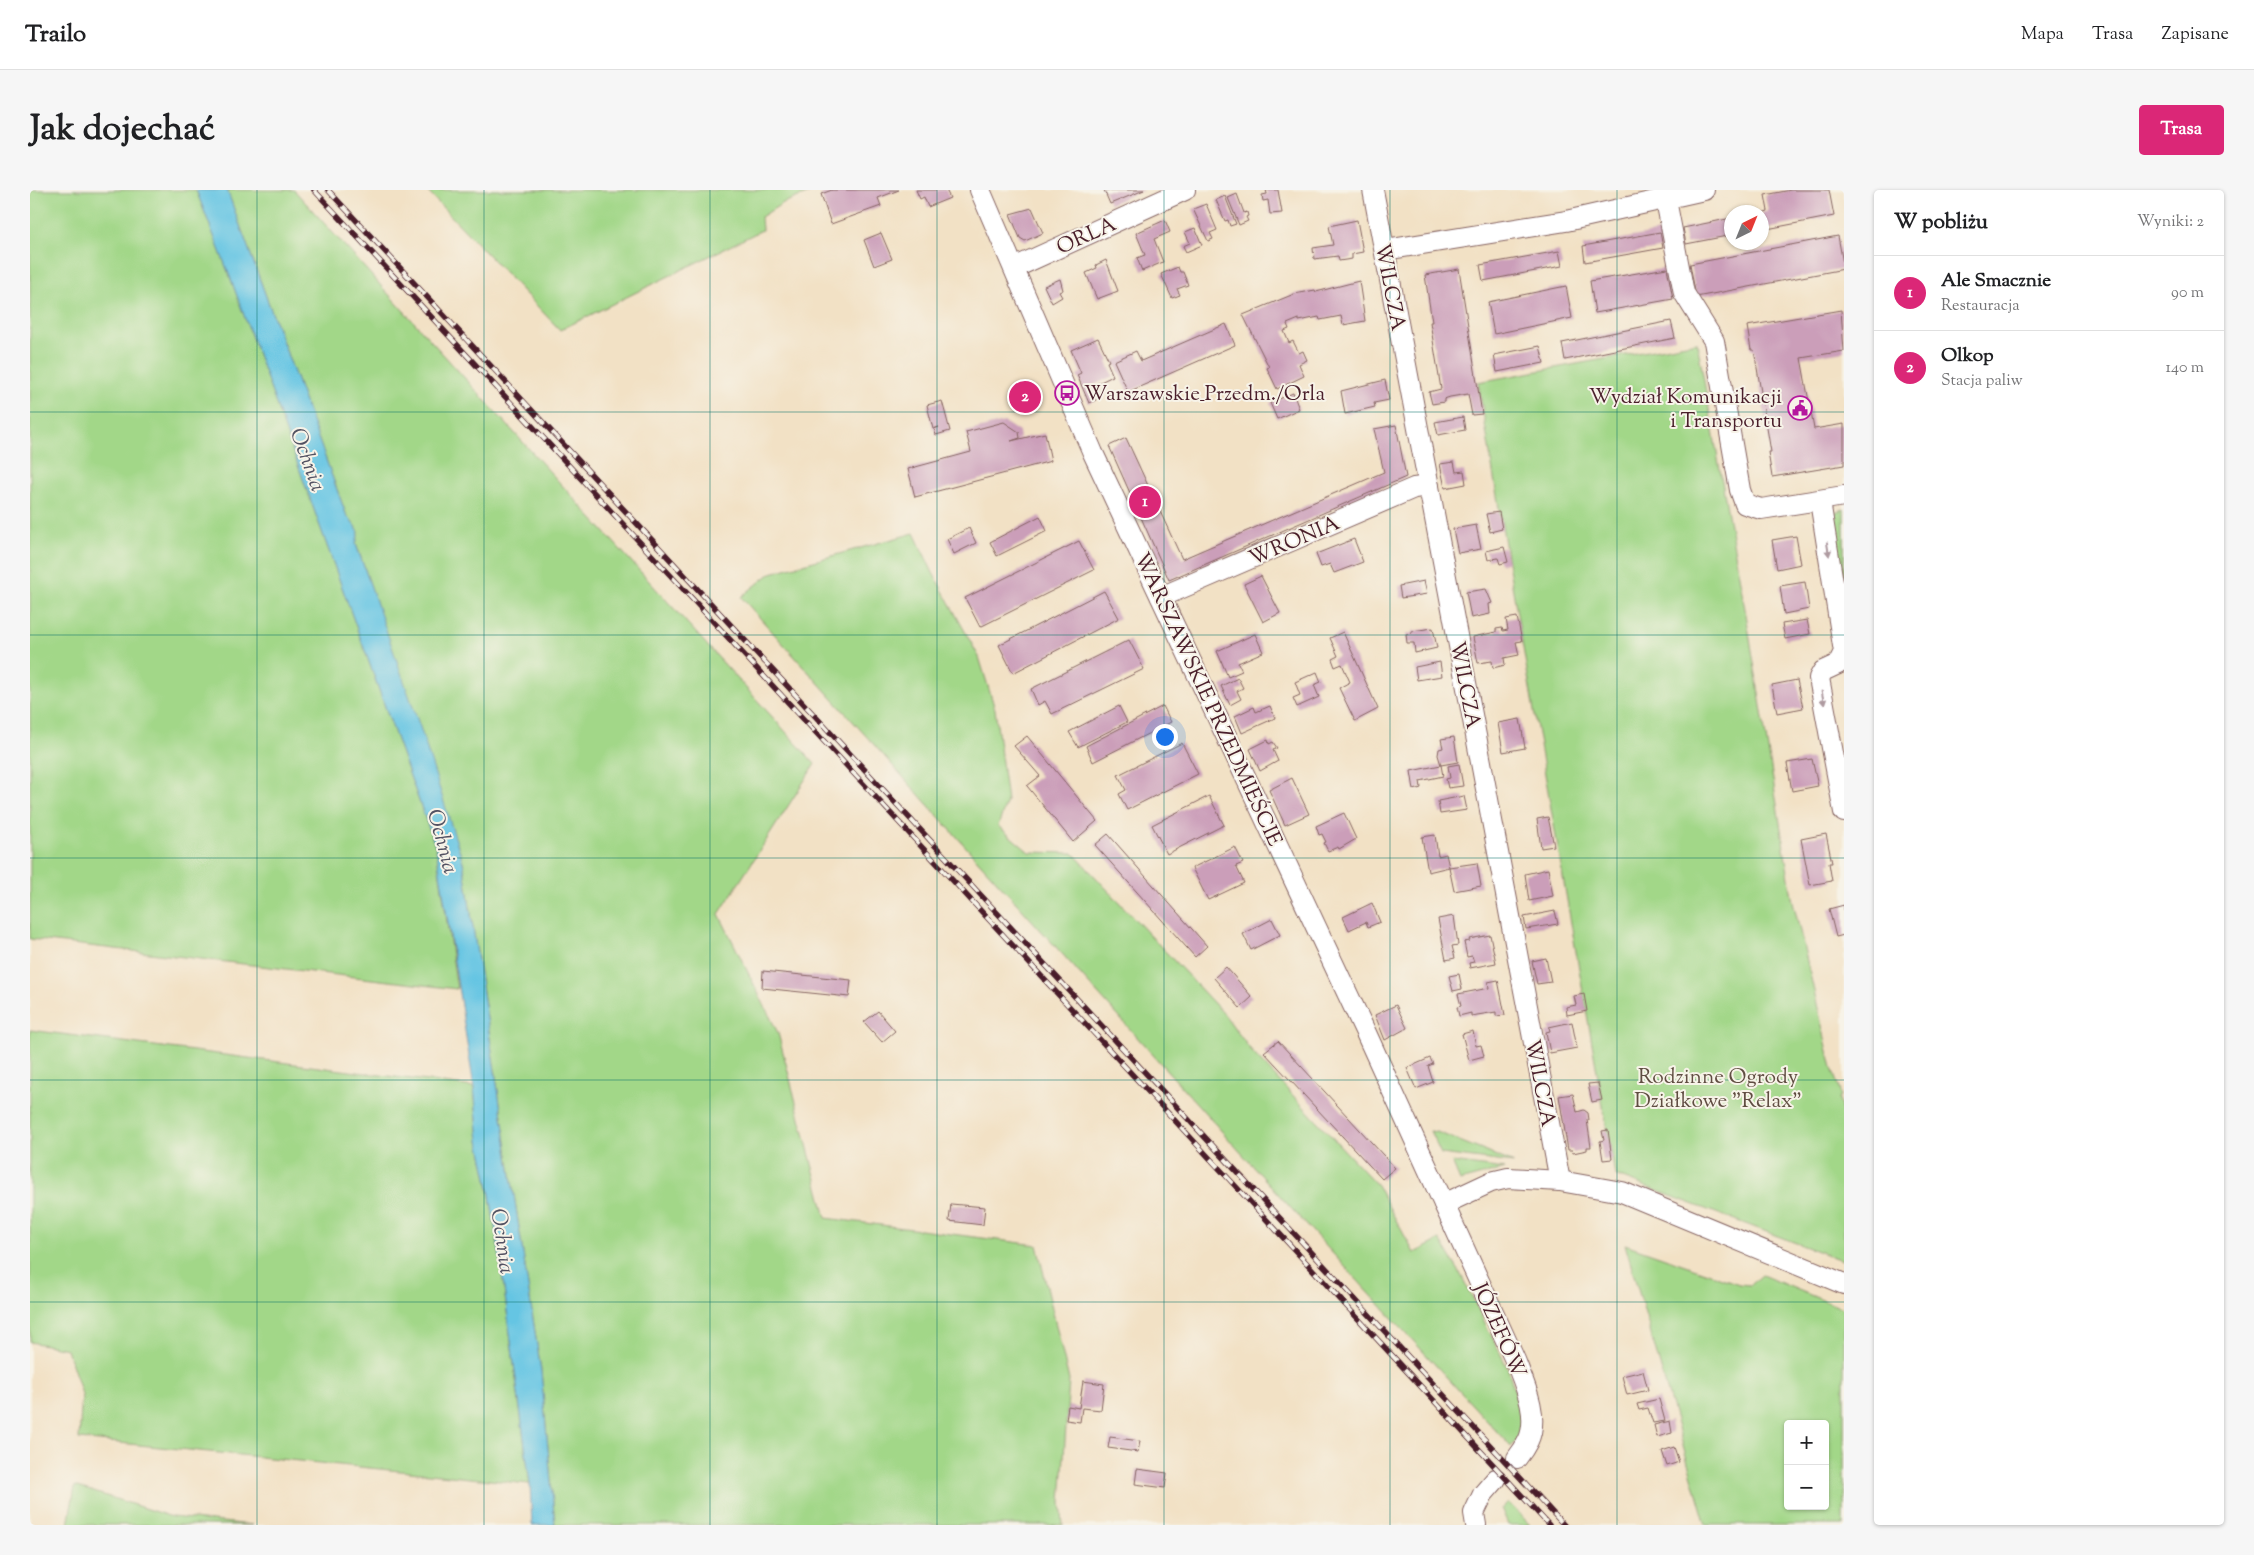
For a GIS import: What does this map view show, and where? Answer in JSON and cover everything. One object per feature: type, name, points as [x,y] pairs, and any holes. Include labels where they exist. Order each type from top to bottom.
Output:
[{"type":"street","name":"WARSZAWSKIE PRZEDMIEŚCIE","points":[[980,190],[1093,453],[1444,1204]]},
{"type":"street","name":"ORLA","points":[[1014,268],[1185,190]]},
{"type":"street","name":"WILCZA","points":[[1373,190],[1560,1181]]},
{"type":"street","points":[[1384,250],[1566,221],[1704,190]]},
{"type":"street","points":[[1666,200],[1684,293],[1714,342],[1740,490],[1745,504],[1761,510],[1844,496]]},
{"type":"street","name":"WRONIA","points":[[1161,597],[1414,488],[1429,486]]},
{"type":"street","points":[[1820,501],[1844,652],[1838,664],[1823,671],[1819,678],[1844,812]]},
{"type":"street","points":[[1444,1204],[1491,1182],[1508,1178],[1560,1181],[1622,1192],[1844,1284]]},
{"type":"street","name":"JÓZEFÓW","points":[[1444,1204],[1523,1381],[1532,1413],[1532,1426],[1528,1440],[1517,1458]]},
{"type":"street","points":[[1476,1525],[1474,1513],[1483,1494],[1496,1479]]},
{"type":"green space","points":[[30,190],[196,190],[232,282],[436,848],[457,989],[30,939]]},
{"type":"green space","points":[[227,190],[294,190],[815,764],[719,914],[778,1033],[826,1218],[1037,1245],[1069,1380],[1061,1502],[1063,1525],[555,1525],[541,1371],[463,862],[356,543],[359,532],[346,514]]},
{"type":"green space","points":[[426,190],[817,190],[783,203],[761,217],[762,230],[560,330]]},
{"type":"green space","name":"Rodzinne Ogrody Działkowe \"Relax\"","points":[[1697,342],[1747,620],[1792,897],[1832,1068],[1841,1095],[1839,1099],[1844,1119],[1844,1261],[1615,1175],[1478,382]]},
{"type":"green space","points":[[1844,509],[1844,581],[1832,513]]},
{"type":"green space","points":[[914,533],[933,573],[979,657],[995,709],[1007,801],[998,826],[1029,852],[1073,853],[1224,1014],[1253,1053],[1377,1185],[1414,1253],[1440,1240],[1459,1271],[1508,1369],[1521,1412],[1522,1432],[1511,1447],[1289,1206],[741,597],[771,573]]},
{"type":"green space","points":[[30,1030],[474,1087],[479,1141],[499,1251],[530,1484],[79,1439],[82,1394],[67,1349],[30,1342]]},
{"type":"green space","points":[[1430,1131],[1437,1132],[1514,1163],[1441,1154]]},
{"type":"green space","points":[[1452,1162],[1504,1169],[1460,1181]]},
{"type":"green space","points":[[1625,1244],[1739,1284],[1751,1285],[1762,1275],[1844,1309],[1844,1525],[1706,1525]]},
{"type":"green space","points":[[75,1486],[172,1517],[253,1525],[68,1525]]},
{"type":"green space","points":[[1508,1502],[1530,1525],[1508,1525],[1501,1509]]},
{"type":"water","name":"Ochnia","points":[[196,190],[227,190],[346,514],[359,532],[356,544],[420,727],[463,862],[541,1371],[555,1525],[532,1525],[530,1484],[499,1251],[479,1141],[474,1087],[436,848],[232,282]]},
{"type":"building","points":[[832,190],[899,190],[878,198],[881,206],[831,224],[821,194]]},
{"type":"building","points":[[916,190],[946,190],[950,198],[928,207],[924,197],[920,199]]},
{"type":"building","points":[[1104,190],[1144,190],[1110,204]]},
{"type":"building","points":[[1266,190],[1278,190],[1282,213],[1270,214],[1268,200],[1263,201],[1262,195],[1267,194]]},
{"type":"building","points":[[1791,190],[1829,190],[1834,216],[1769,229],[1769,205],[1767,205],[1765,195]]},
{"type":"building","points":[[1237,194],[1244,213],[1247,212],[1248,216],[1246,217],[1248,221],[1239,225],[1228,198]]},
{"type":"building","points":[[1225,196],[1236,224],[1230,226],[1228,220],[1225,221],[1216,200]]},
{"type":"building","points":[[1206,204],[1217,230],[1210,233],[1213,239],[1208,241],[1193,209]]},
{"type":"building","points":[[1032,208],[1043,233],[1025,241],[1020,238],[1010,214]]},
{"type":"building","points":[[1165,220],[1170,232],[1154,239],[1163,262],[1142,271],[1137,258],[1145,255],[1136,233]]},
{"type":"building","points":[[1357,220],[1363,252],[1352,254],[1352,259],[1339,261],[1338,256],[1314,259],[1313,248],[1333,245],[1329,226]]},
{"type":"building","points":[[1724,220],[1724,237],[1686,244],[1683,228]]},
{"type":"building","points":[[1195,228],[1202,245],[1186,252],[1183,246],[1190,243],[1185,232]]},
{"type":"building","points":[[1660,232],[1663,248],[1585,262],[1583,246]]},
{"type":"building","points":[[881,233],[892,259],[874,266],[864,240]]},
{"type":"building","points":[[1838,236],[1844,269],[1696,297],[1690,264]]},
{"type":"building","points":[[1559,251],[1562,266],[1483,281],[1480,265]]},
{"type":"building","points":[[1106,260],[1118,291],[1097,299],[1086,273],[1097,268],[1096,265]]},
{"type":"building","points":[[1178,267],[1180,272],[1183,272],[1188,285],[1177,289],[1180,295],[1172,298],[1161,274]]},
{"type":"building","points":[[1667,268],[1673,299],[1595,313],[1590,281]]},
{"type":"building","points":[[1459,269],[1482,414],[1472,415],[1468,394],[1450,397],[1444,399],[1444,402],[1432,404],[1429,392],[1441,389],[1430,322],[1432,322],[1425,275]]},
{"type":"building","points":[[1060,279],[1063,290],[1059,292],[1062,297],[1052,303],[1044,286]]},
{"type":"building","points":[[1359,281],[1365,321],[1343,325],[1341,316],[1320,320],[1319,317],[1299,321],[1299,319],[1287,324],[1289,329],[1284,331],[1289,343],[1293,341],[1299,353],[1303,351],[1307,360],[1299,364],[1304,376],[1277,389],[1267,368],[1269,367],[1243,315],[1294,294],[1315,290],[1316,292]]},
{"type":"building","points":[[1566,286],[1572,318],[1494,334],[1488,302]]},
{"type":"building","name":"Wydział Komunikacji i Transportu","points":[[1841,310],[1844,351],[1801,358],[1814,429],[1844,424],[1844,465],[1772,477],[1768,452],[1771,452],[1754,350],[1751,350],[1747,326]]},
{"type":"building","points":[[1671,321],[1675,338],[1565,360],[1562,343]]},
{"type":"building","points":[[1226,324],[1235,345],[1128,392],[1114,361],[1136,351],[1141,361]]},
{"type":"building","points":[[1098,338],[1109,361],[1107,362],[1113,376],[1090,387],[1096,400],[1089,403],[1077,375],[1081,373],[1071,350]]},
{"type":"building","points":[[1540,346],[1544,363],[1497,372],[1494,355]]},
{"type":"building","points":[[1385,380],[1389,400],[1374,403],[1375,407],[1345,414],[1341,391]]},
{"type":"building","points":[[1030,386],[1035,403],[1020,408],[1014,391]]},
{"type":"building","points":[[1293,393],[1299,409],[1277,419],[1270,403]]},
{"type":"building","points":[[942,401],[950,431],[936,435],[934,429],[939,427],[933,429],[927,405]]},
{"type":"building","points":[[1463,417],[1465,430],[1438,435],[1435,422]]},
{"type":"building","points":[[1004,422],[1019,432],[1020,438],[1011,441],[1045,433],[1051,461],[915,497],[908,469],[971,452],[966,432]]},
{"type":"building","points":[[1396,425],[1406,477],[1169,580],[1109,446],[1126,438],[1182,559],[1384,472],[1374,429]]},
{"type":"building","points":[[1454,462],[1456,472],[1464,471],[1466,484],[1445,488],[1440,464]]},
{"type":"building","points":[[1499,512],[1502,529],[1490,532],[1486,514]]},
{"type":"building","points":[[1040,516],[1047,531],[997,556],[990,542]]},
{"type":"building","points":[[1476,525],[1481,549],[1458,553],[1453,529]]},
{"type":"building","points":[[969,528],[976,543],[954,554],[947,539]]},
{"type":"building","points":[[1796,536],[1801,564],[1777,569],[1772,540]]},
{"type":"building","points":[[1354,539],[1363,562],[1334,573],[1330,564],[1321,567],[1316,554]]},
{"type":"building","points":[[1079,541],[1094,570],[980,627],[965,598]]},
{"type":"building","points":[[1504,547],[1508,562],[1500,564],[1498,558],[1488,560],[1486,551]]},
{"type":"building","points":[[1261,576],[1280,613],[1263,622],[1244,584]]},
{"type":"building","points":[[1424,581],[1427,594],[1401,598],[1399,586]]},
{"type":"building","points":[[1805,582],[1809,609],[1784,614],[1780,586]]},
{"type":"building","points":[[1486,589],[1492,603],[1489,604],[1490,614],[1471,618],[1466,592]]},
{"type":"building","points":[[1104,591],[1119,618],[1013,673],[999,645]]},
{"type":"building","points":[[1517,617],[1522,641],[1516,642],[1519,655],[1504,658],[1505,665],[1493,668],[1492,661],[1478,663],[1473,637],[1496,632],[1496,629],[1508,630],[1506,619]]},
{"type":"building","points":[[1807,620],[1810,634],[1785,639],[1782,624]]},
{"type":"building","points":[[1433,628],[1437,648],[1415,653],[1414,643],[1407,643],[1406,634],[1412,633],[1412,631]]},
{"type":"building","points":[[1343,632],[1378,709],[1355,721],[1339,688],[1350,682],[1342,664],[1335,667],[1332,659],[1338,656],[1330,638]]},
{"type":"building","points":[[1255,634],[1263,652],[1238,663],[1242,671],[1228,677],[1217,651]]},
{"type":"building","points":[[1129,640],[1144,669],[1052,714],[1045,701],[1038,705],[1031,689]]},
{"type":"building","points":[[1440,662],[1442,676],[1417,680],[1415,667]]},
{"type":"building","points":[[1317,672],[1321,682],[1314,685],[1319,697],[1297,707],[1293,698],[1300,695],[1295,682]]},
{"type":"building","points":[[1238,678],[1243,688],[1237,691],[1241,699],[1230,705],[1221,686]]},
{"type":"building","points":[[1797,680],[1803,708],[1777,713],[1772,685]]},
{"type":"building","points":[[1119,706],[1127,722],[1078,747],[1069,732]]},
{"type":"building","points":[[1163,706],[1171,722],[1093,762],[1086,746]]},
{"type":"building","points":[[1270,706],[1275,718],[1242,733],[1235,716],[1254,707],[1256,712]]},
{"type":"building","points":[[1520,719],[1525,748],[1503,752],[1498,723]]},
{"type":"building","points":[[1027,736],[1097,821],[1073,842],[1027,786],[1040,776],[1014,746]]},
{"type":"building","points":[[1454,737],[1458,762],[1441,765],[1438,755],[1439,749],[1443,748],[1441,739]]},
{"type":"building","points":[[1268,740],[1269,744],[1273,742],[1277,748],[1273,750],[1278,761],[1260,771],[1250,749]]},
{"type":"building","points":[[1182,743],[1198,774],[1127,810],[1119,794],[1126,790],[1118,775]]},
{"type":"building","points":[[1812,759],[1818,786],[1792,791],[1787,763]]},
{"type":"building","points":[[1459,764],[1463,786],[1448,788],[1446,779],[1450,778],[1448,766]]},
{"type":"building","points":[[1441,765],[1443,776],[1420,781],[1421,788],[1414,790],[1411,771]]},
{"type":"building","points":[[1292,778],[1309,814],[1285,825],[1269,790]]},
{"type":"building","points":[[1209,796],[1224,825],[1167,854],[1152,825]]},
{"type":"building","points":[[1464,796],[1467,810],[1440,814],[1438,801]]},
{"type":"building","points":[[1344,813],[1356,839],[1339,849],[1338,847],[1328,851],[1324,843],[1326,842],[1322,834],[1319,835],[1316,826]]},
{"type":"building","points":[[1548,817],[1554,846],[1541,848],[1537,819]]},
{"type":"building","points":[[1108,834],[1207,946],[1195,957],[1095,845]]},
{"type":"building","points":[[1826,834],[1832,863],[1829,863],[1832,881],[1810,885],[1801,839]]},
{"type":"building","points":[[1435,835],[1438,856],[1446,854],[1449,867],[1428,872],[1422,837]]},
{"type":"building","points":[[1235,847],[1243,863],[1236,866],[1244,883],[1208,900],[1192,868]]},
{"type":"building","points":[[1477,863],[1481,886],[1454,891],[1449,867]]},
{"type":"building","points":[[1548,869],[1553,896],[1529,901],[1525,874]]},
{"type":"building","points":[[1372,903],[1380,922],[1368,927],[1366,922],[1349,930],[1343,917]]},
{"type":"building","points":[[1844,905],[1844,935],[1836,937],[1829,909]]},
{"type":"building","points":[[1555,911],[1558,924],[1526,929],[1524,917]]},
{"type":"building","points":[[1454,916],[1458,945],[1452,946],[1455,958],[1446,960],[1438,919]]},
{"type":"building","points":[[1272,919],[1280,935],[1251,950],[1243,934]]},
{"type":"building","points":[[1490,935],[1496,963],[1470,968],[1469,963],[1474,962],[1472,956],[1467,957],[1464,942],[1470,941],[1469,939]]},
{"type":"building","points":[[1546,958],[1551,982],[1537,984],[1532,961]]},
{"type":"building","points":[[1226,967],[1252,997],[1240,1008],[1214,978]]},
{"type":"building","points":[[763,971],[851,980],[849,997],[762,988]]},
{"type":"building","points":[[1459,974],[1462,989],[1453,991],[1449,976]]},
{"type":"building","points":[[1498,980],[1505,1015],[1496,1016],[1496,1012],[1471,1016],[1471,1013],[1459,1016],[1457,1007],[1461,1006],[1458,994],[1489,988],[1488,982]]},
{"type":"building","points":[[1584,994],[1587,1011],[1567,1015],[1566,1007],[1576,1005],[1574,996]]},
{"type":"building","points":[[1396,1005],[1407,1028],[1385,1040],[1375,1015]]},
{"type":"building","points":[[878,1011],[895,1031],[882,1042],[864,1022]]},
{"type":"building","points":[[1572,1022],[1577,1048],[1550,1053],[1546,1032],[1550,1031],[1549,1027]]},
{"type":"building","points":[[1473,1031],[1476,1046],[1481,1045],[1484,1056],[1469,1060],[1462,1034]]},
{"type":"building","points":[[1278,1041],[1395,1168],[1382,1179],[1264,1052]]},
{"type":"building","points":[[1430,1058],[1433,1064],[1428,1066],[1433,1082],[1416,1089],[1407,1068]]},
{"type":"building","points":[[1598,1083],[1602,1100],[1592,1102],[1588,1084]]},
{"type":"building","points":[[1573,1094],[1577,1112],[1584,1110],[1588,1113],[1589,1120],[1587,1120],[1591,1147],[1587,1147],[1587,1150],[1573,1153],[1572,1150],[1568,1150],[1559,1096]]},
{"type":"building","points":[[1608,1130],[1612,1159],[1603,1160],[1600,1141],[1604,1140],[1602,1131]]},
{"type":"building","points":[[951,1204],[985,1207],[983,1225],[949,1221]]},
{"type":"building","points":[[1643,1371],[1648,1390],[1627,1395],[1622,1376]]},
{"type":"building","points":[[1083,1381],[1104,1384],[1101,1410],[1082,1408],[1080,1422],[1066,1420],[1068,1406],[1079,1408]]},
{"type":"building","points":[[1659,1399],[1665,1421],[1653,1423],[1648,1408],[1639,1410],[1637,1404]]},
{"type":"building","points":[[1670,1421],[1672,1433],[1657,1437],[1654,1425]]},
{"type":"building","points":[[1110,1437],[1140,1441],[1138,1452],[1108,1448]]},
{"type":"building","points":[[1674,1447],[1679,1462],[1667,1466],[1662,1451]]},
{"type":"building","points":[[1137,1469],[1167,1473],[1165,1488],[1135,1484]]},
{"type":"railway","points":[[314,190],[1549,1525]]},
{"type":"railway","points":[[328,190],[1564,1525]]},
{"type":"place","name":"Warszawskie_Przedm./Orla","points":[[1067,393]]},
{"type":"place","name":"Olkop","points":[[1025,397]]},
{"type":"place","name":"Wydział Komunikacji i Transportu","points":[[1800,408]]},
{"type":"place","name":"Ale Smacznie","points":[[1145,502]]}]
